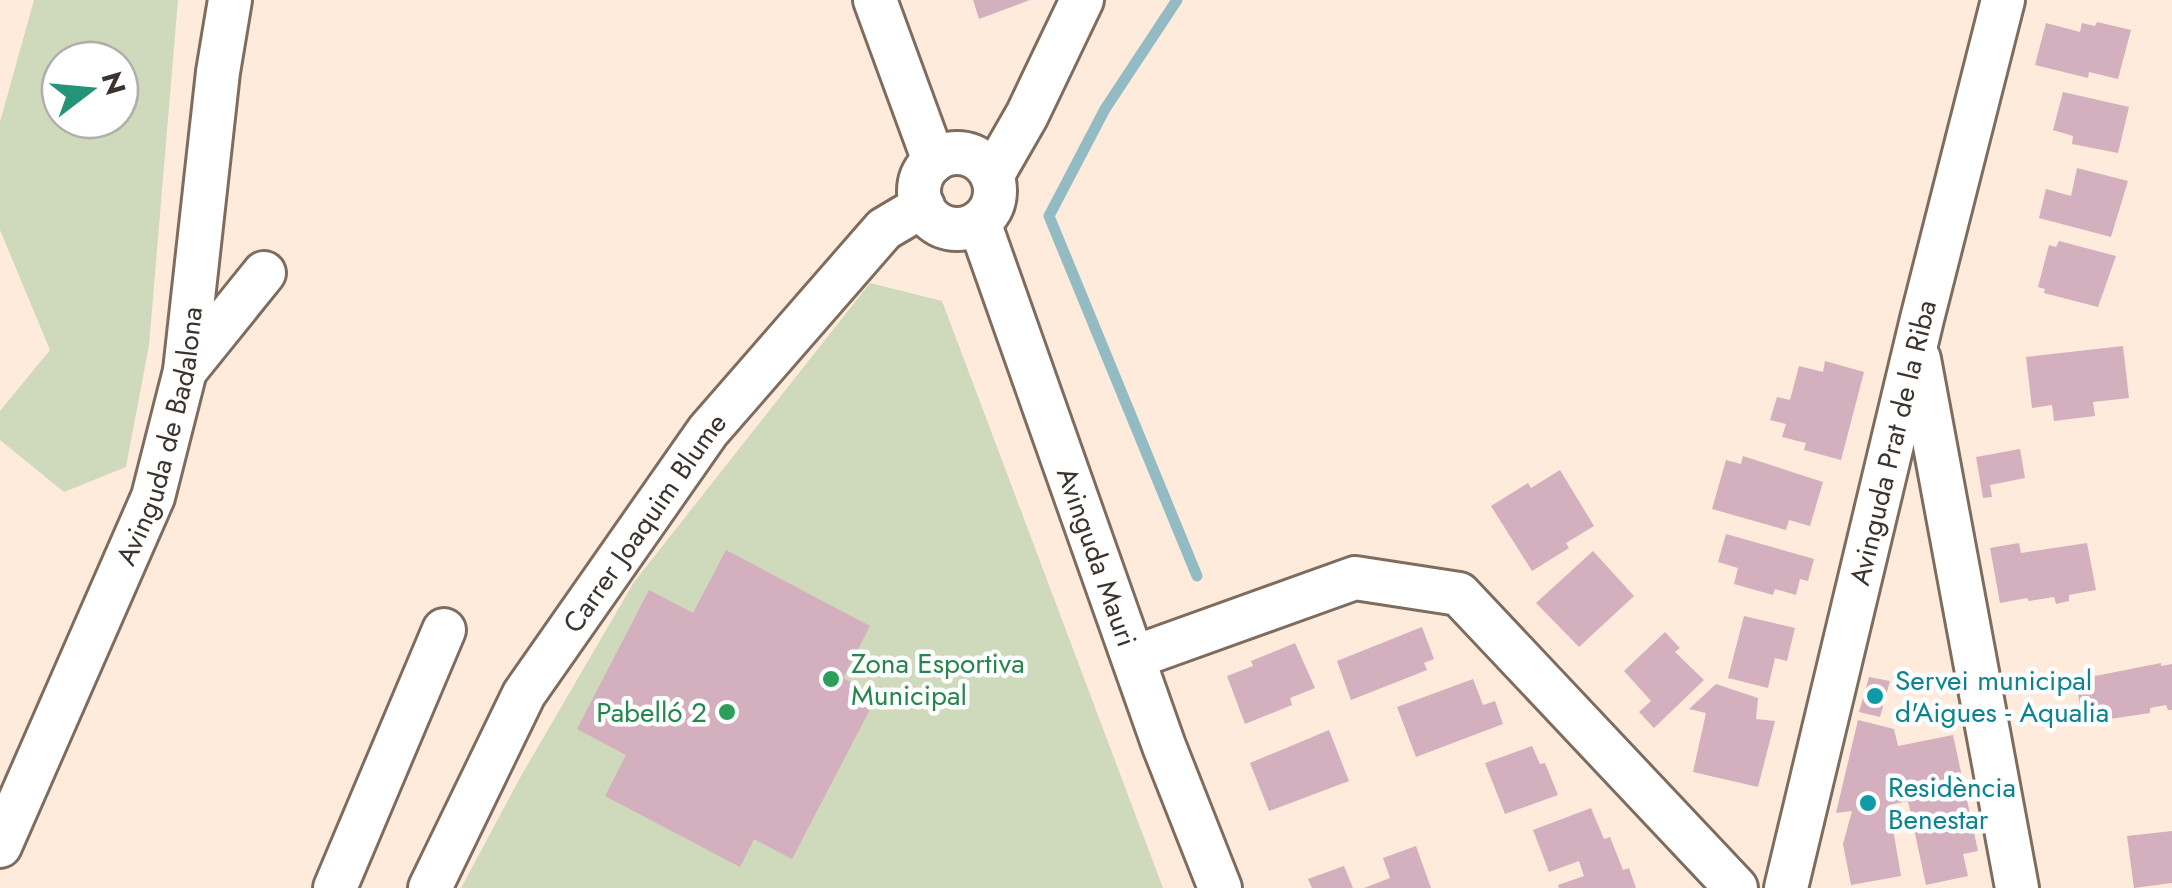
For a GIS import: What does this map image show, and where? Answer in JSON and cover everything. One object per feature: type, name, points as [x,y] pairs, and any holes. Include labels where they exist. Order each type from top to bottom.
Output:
[{"type":"street","name":"Avinguda de Badalona","points":[[0,846],[153,497],[185,371],[218,72],[230,0]]},
{"type":"street","points":[[875,0],[934,161]]},
{"type":"street","points":[[992,176],[1027,115],[1082,0]]},
{"type":"street","name":"Avinguda Prat de la Riba","points":[[1786,888],[2002,0]]},
{"type":"street","points":[[967,154],[986,166],[992,176],[994,201],[979,222],[969,227],[947,228],[937,223],[923,206],[921,182],[934,161],[944,155],[967,154]]},
{"type":"street","name":"Carrer Joaquim Blume","points":[[430,888],[524,694],[708,431],[884,229],[923,206]]},
{"type":"street","name":"Avinguda Mauri","points":[[979,222],[1164,746],[1220,888]]},
{"type":"street","points":[[185,371],[264,273]]},
{"type":"street","points":[[1916,344],[2017,888]]},
{"type":"street","points":[[1135,656],[1355,578],[1459,594],[1736,888]]},
{"type":"street","points":[[335,888],[444,630]]},
{"type":"green space","points":[[34,0],[178,0],[149,345],[126,467],[64,492],[0,440],[0,411],[50,350],[0,230],[0,122]]},
{"type":"green space","name":"Zona Esportiva Municipal","points":[[870,283],[942,301],[1163,888],[461,888],[634,582]]},
{"type":"building","points":[[973,0],[1030,0],[979,19]]},
{"type":"building","points":[[2097,22],[2131,30],[2118,79],[2089,72],[2088,78],[2035,65],[2046,23],[2080,32],[2082,23],[2095,26]]},
{"type":"building","points":[[2063,92],[2129,107],[2118,153],[2072,144],[2073,136],[2053,130]]},
{"type":"building","points":[[2077,168],[2128,181],[2111,237],[2039,218],[2046,189],[2071,196]]},
{"type":"building","points":[[2059,241],[2116,256],[2098,307],[2044,293],[2045,289],[2038,287],[2049,245],[2056,247]]},
{"type":"building","points":[[2123,346],[2129,398],[2093,402],[2095,416],[2054,421],[2052,405],[2032,408],[2026,357]]},
{"type":"building","points":[[1825,361],[1864,372],[1841,460],[1804,450],[1806,443],[1782,437],[1786,424],[1770,420],[1777,397],[1790,400],[1799,366],[1823,372]]},
{"type":"building","points":[[2020,449],[2025,478],[1990,485],[1992,497],[1983,498],[1976,457]]},
{"type":"building","points":[[1743,456],[1823,482],[1810,526],[1789,520],[1786,530],[1712,509],[1726,460],[1741,464]]},
{"type":"building","points":[[1560,470],[1594,526],[1566,543],[1569,548],[1532,571],[1491,506],[1528,483],[1531,488]]},
{"type":"building","points":[[1726,534],[1814,559],[1808,581],[1800,579],[1796,595],[1775,589],[1773,595],[1734,584],[1738,568],[1718,562]]},
{"type":"building","points":[[2019,543],[2021,553],[2087,543],[2096,590],[2069,595],[2069,601],[2056,604],[2054,597],[2000,603],[1990,548]]},
{"type":"building","name":"Pabelló 2","points":[[726,550],[870,626],[843,678],[877,696],[792,859],[754,839],[740,867],[605,796],[626,755],[577,729],[649,590],[693,613]]},
{"type":"building","points":[[1593,551],[1634,596],[1579,647],[1536,603]]},
{"type":"building","points":[[1744,616],[1795,628],[1787,661],[1775,658],[1768,688],[1728,678]]},
{"type":"building","points":[[1422,627],[1434,659],[1424,663],[1427,670],[1351,700],[1337,661]]},
{"type":"building","points":[[1665,632],[1680,648],[1675,652],[1704,680],[1654,728],[1639,712],[1651,701],[1624,671]]},
{"type":"building","points":[[1295,643],[1315,688],[1290,698],[1292,705],[1245,724],[1227,676],[1253,666],[1251,661]]},
{"type":"building","points":[[2172,664],[2172,710],[2166,705],[2150,708],[2150,713],[2083,723],[2075,676]]},
{"type":"building","name":"Servei municipal d'Aigues - Aqualia","points":[[1869,677],[1890,681],[1880,717],[1859,712]]},
{"type":"building","points":[[1473,679],[1483,705],[1495,701],[1503,724],[1416,757],[1397,707]]},
{"type":"building","points":[[1716,684],[1758,698],[1756,719],[1775,721],[1758,787],[1693,772],[1706,713],[1689,709]]},
{"type":"building","name":"Residència Benestar","points":[[1858,720],[1894,729],[1898,746],[1953,735],[1978,851],[1963,854],[1968,876],[1926,885],[1908,801],[1889,805],[1901,876],[1851,885],[1843,844],[1852,811],[1836,813]]},
{"type":"building","points":[[1329,730],[1349,781],[1269,811],[1250,763]]},
{"type":"building","points":[[1532,746],[1540,764],[1545,763],[1558,795],[1505,814],[1485,763]]},
{"type":"building","points":[[1591,808],[1604,839],[1610,837],[1623,870],[1629,868],[1636,888],[1559,888],[1558,885],[1584,876],[1579,861],[1549,872],[1533,830]]},
{"type":"building","points":[[2172,831],[2172,883],[2134,888],[2127,836]]},
{"type":"building","points":[[1416,846],[1431,888],[1364,888],[1390,878],[1383,858]]},
{"type":"building","points":[[1344,866],[1353,888],[1312,888],[1308,879]]},
{"type":"waterway","points":[[1177,0],[1105,109],[1049,216],[1197,576]]},
{"type":"place","name":"Zona Esportiva Municipal","points":[[831,679]]},
{"type":"place","name":"Servei municipal d'Aigues - Aqualia","points":[[1875,696]]},
{"type":"place","name":"Pabelló 2","points":[[727,712]]},
{"type":"place","name":"Residència Benestar","points":[[1868,803]]}]
